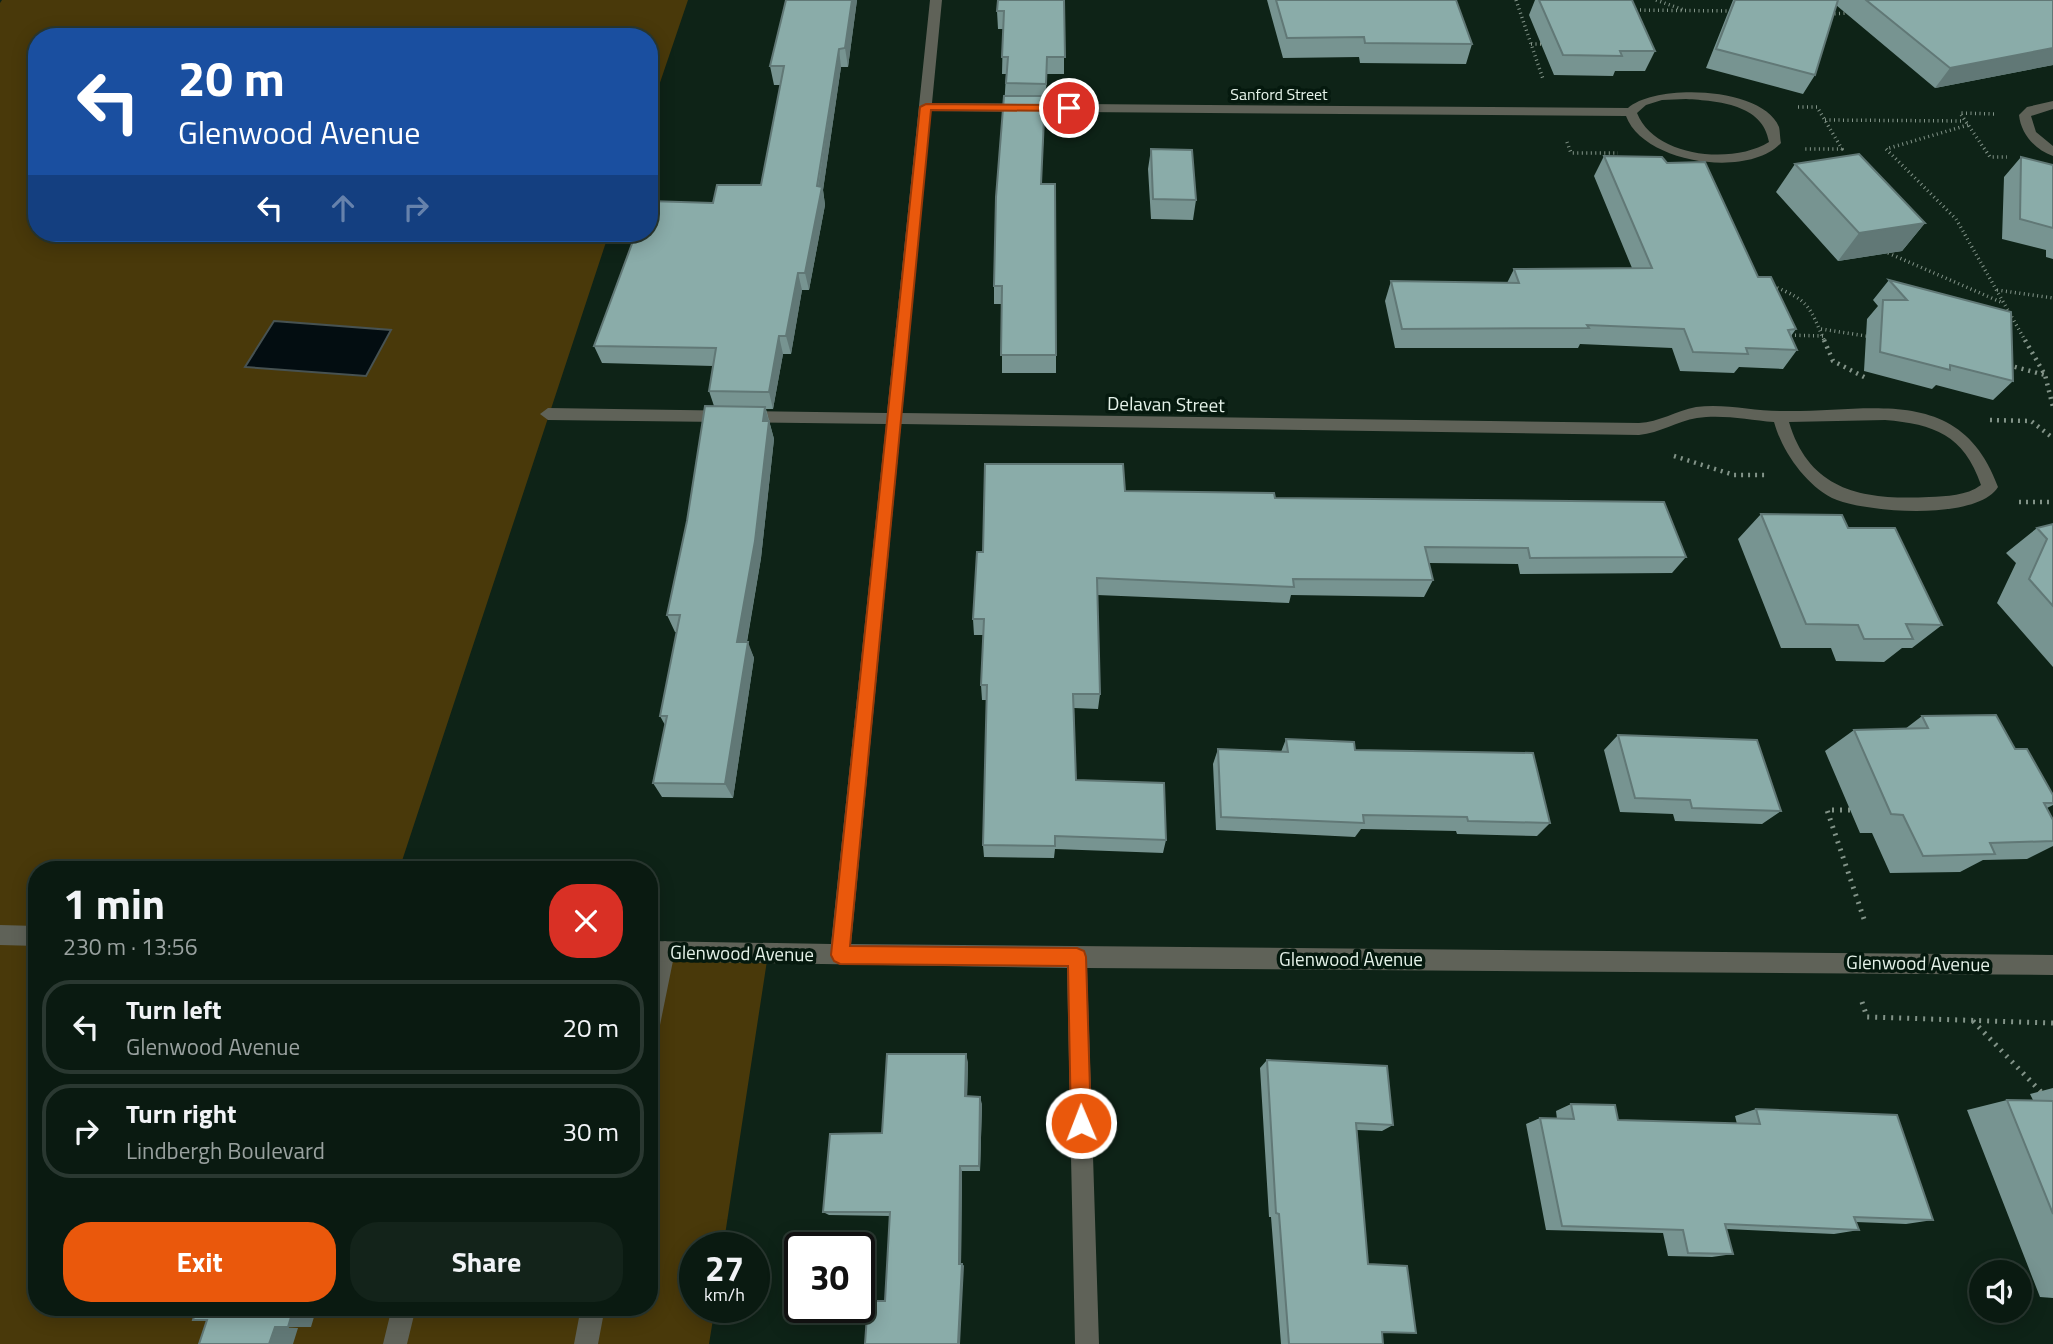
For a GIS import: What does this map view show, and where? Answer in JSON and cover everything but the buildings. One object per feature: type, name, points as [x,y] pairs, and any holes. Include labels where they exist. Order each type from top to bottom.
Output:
[{"type":"street","points":[[840,955],[936,0]]},
{"type":"street","name":"Sanford Street","points":[[926,107],[1631,112],[1638,104],[1670,97],[1717,96],[1760,114],[1772,124],[1775,143],[1763,153],[1741,157],[1687,155],[1653,140],[1635,123],[1631,112]]},
{"type":"street","points":[[2053,105],[2031,110],[2025,115],[2025,124],[2030,134],[2053,152]]},
{"type":"street","name":"Delavan Street","points":[[548,414],[1653,429],[1696,413],[1781,417],[1898,416],[1940,424],[1965,443],[1990,487],[1985,493],[1953,502],[1888,506],[1851,500],[1836,493],[1811,472],[1786,435],[1781,417]]},
{"type":"street","points":[[0,935],[28,936]]},
{"type":"street","name":"Glenwood Avenue","points":[[658,951],[840,955],[2053,965]]},
{"type":"street","points":[[1077,957],[1087,1344]]},
{"type":"street","points":[[396,1344],[402,1316]]},
{"type":"street","points":[[586,1344],[591,1316]]},
{"type":"path","points":[[1516,0],[1554,111]]},
{"type":"path","points":[[1656,0],[1685,10]]},
{"type":"path","points":[[1630,10],[1735,11]]},
{"type":"path","points":[[1820,15],[1858,13]]},
{"type":"path","points":[[1531,44],[1541,44]]},
{"type":"path","points":[[1825,120],[1967,123],[1886,149],[1951,213],[2045,375],[2053,407]]},
{"type":"path","points":[[1888,253],[2004,303]]},
{"type":"path","points":[[1762,282],[1809,304],[1833,361],[1879,385]]},
{"type":"path","points":[[1996,290],[2053,298]]},
{"type":"path","points":[[1821,329],[1866,336]]},
{"type":"path","points":[[1784,335],[1824,336]]},
{"type":"path","points":[[2004,364],[2045,375]]},
{"type":"path","points":[[1981,420],[2031,421],[2053,438]]},
{"type":"path","points":[[1850,810],[1827,810],[1865,922]]},
{"type":"path","points":[[1847,963],[1867,1017],[2053,1023]]},
{"type":"path","points":[[1972,1020],[2043,1094]]},
{"type":"shaded area","points":[[2,0],[688,0],[658,88],[658,28],[28,28],[28,242],[606,242],[402,861],[28,861],[28,1316],[658,1316],[658,951],[768,954],[725,1232],[679,1232],[679,1323],[712,1323],[709,1344],[0,1344],[0,3]]},
{"type":"shaded area","points":[[274,321],[391,330],[366,376],[245,367]]},
{"type":"route","points":[[1069,108],[926,107],[840,955],[1077,957],[1081,1123]]}]
